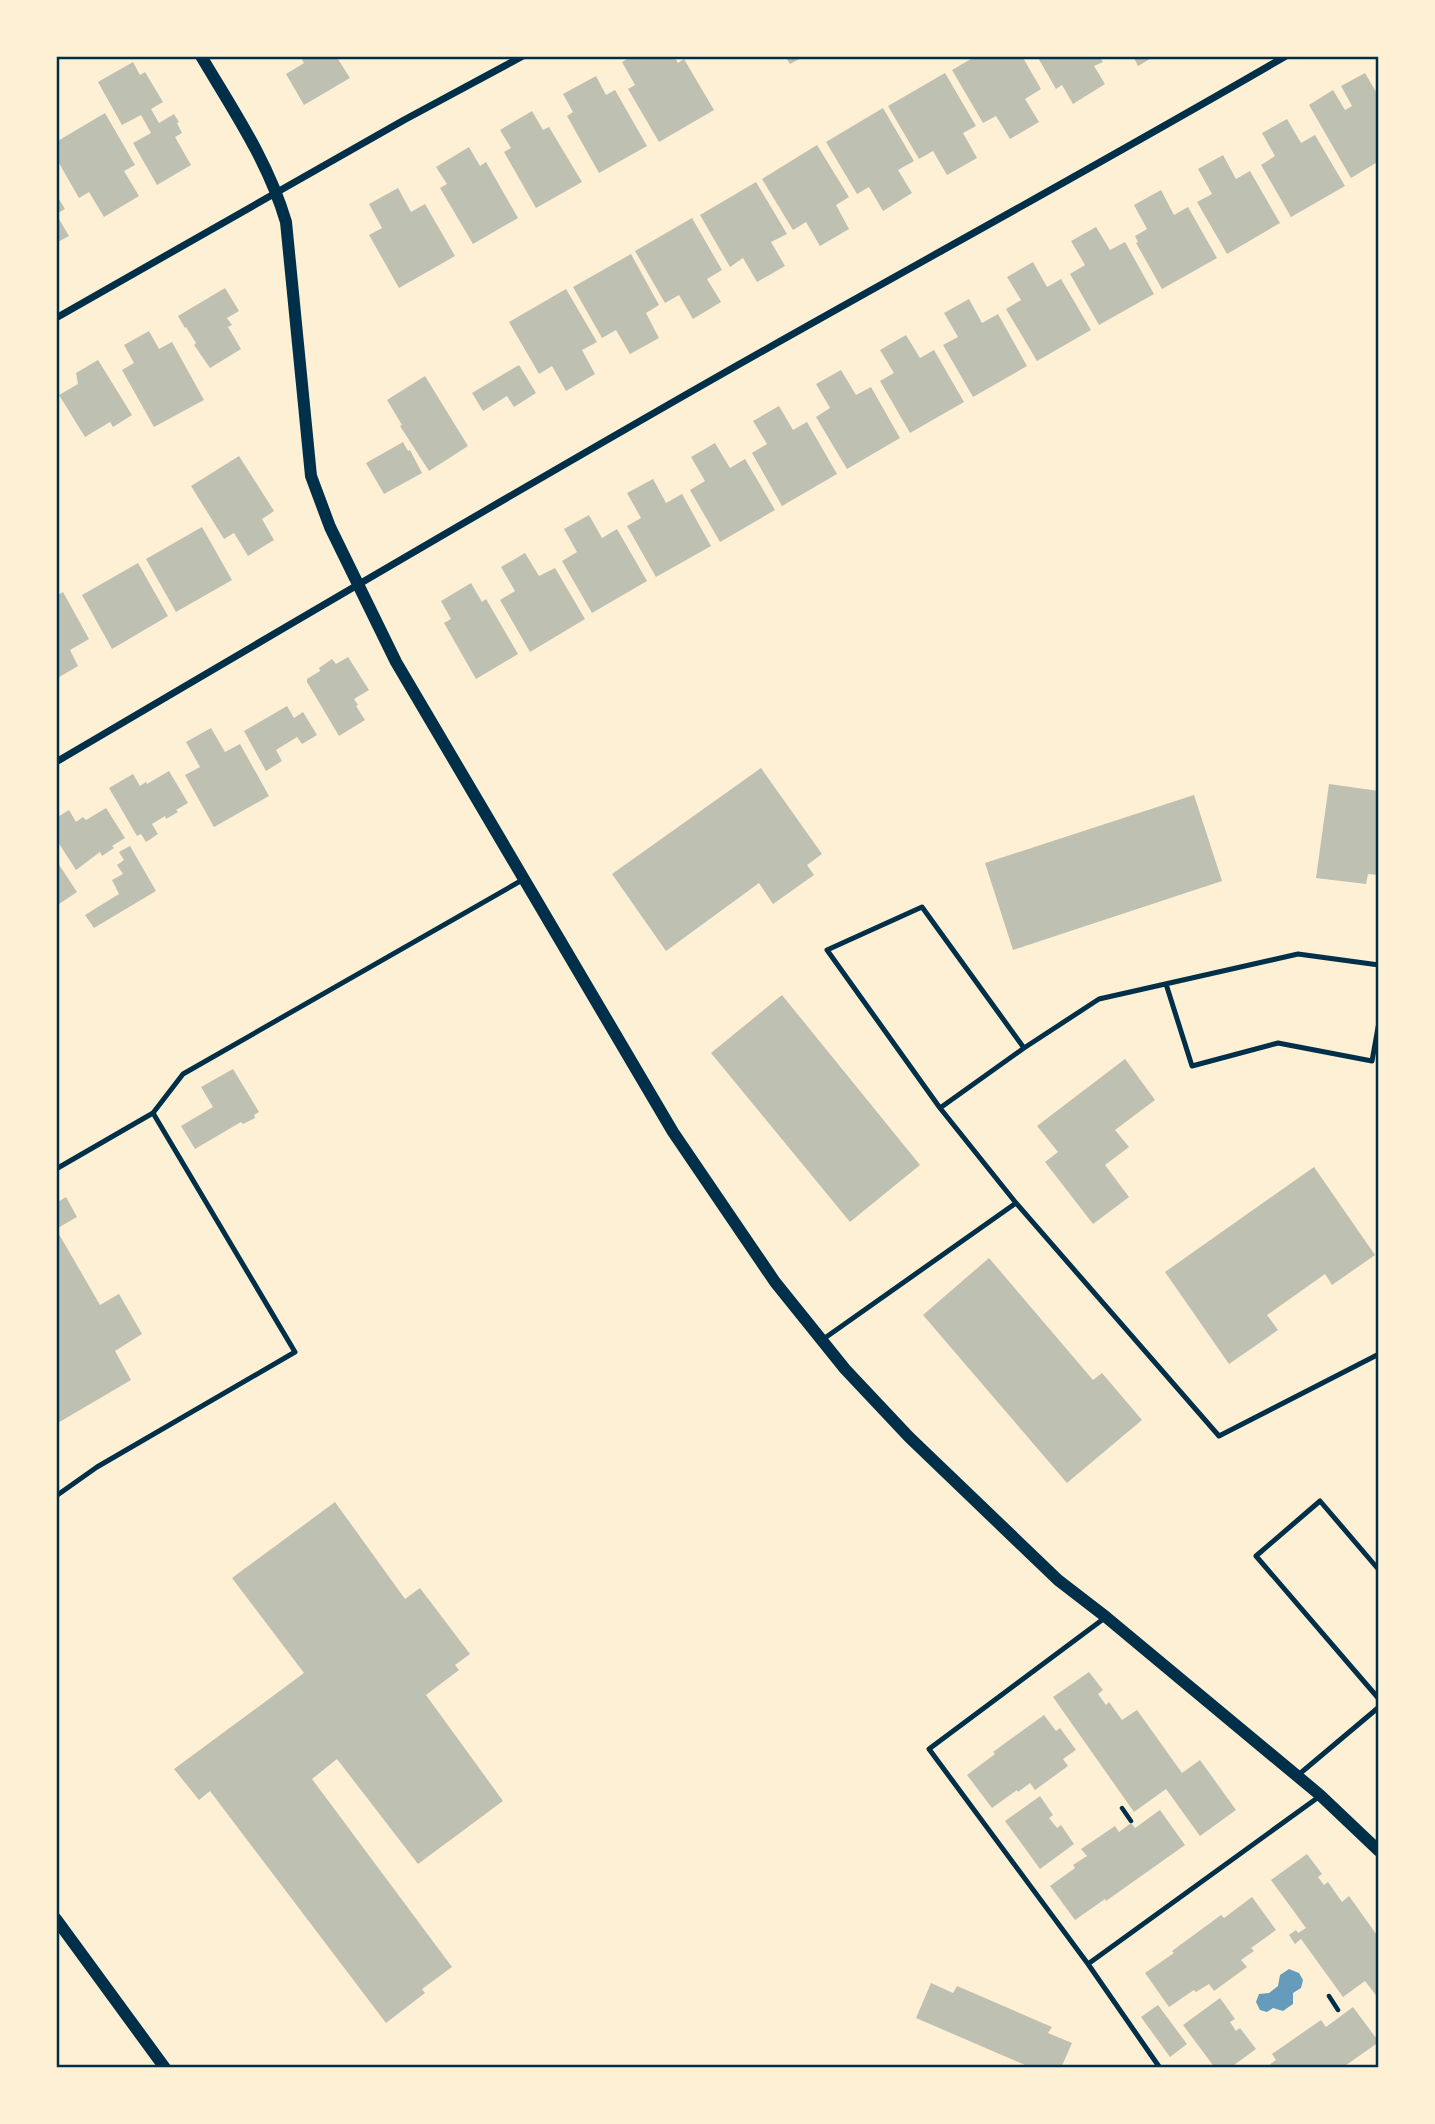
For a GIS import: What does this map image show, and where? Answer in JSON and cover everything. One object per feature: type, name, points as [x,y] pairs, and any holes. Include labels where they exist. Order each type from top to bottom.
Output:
[{"type":"street","points":[[201,56],[260,153],[277,192],[286,222],[311,476],[330,527],[396,662],[673,1132],[775,1282],[845,1369],[909,1437],[1058,1580],[1297,1776],[1379,1851]]},
{"type":"street","points":[[56,318],[404,120],[523,56]]},
{"type":"street","points":[[56,762],[716,377],[1142,140],[1286,56]]},
{"type":"street","points":[[56,1919],[165,2068]]},
{"type":"lane","points":[[56,1169],[153,1113],[183,1074],[524,879]]},
{"type":"lane","points":[[1024,1048],[922,907],[827,950],[940,1108],[1016,1203],[1219,1436],[1379,1354]]},
{"type":"lane","points":[[940,1108],[1099,999],[1298,954],[1379,965]]},
{"type":"lane","points":[[1166,984],[1192,1066],[1278,1043],[1373,1061],[1379,1022]]},
{"type":"lane","points":[[56,1496],[97,1467],[295,1352],[153,1113]]},
{"type":"lane","points":[[821,1340],[1016,1203]]},
{"type":"lane","points":[[1379,1570],[1320,1501],[1256,1556],[1379,1699]]},
{"type":"lane","points":[[1106,1617],[929,1749],[1088,1964],[1160,2068]]},
{"type":"lane","points":[[1297,1776],[1379,1707]]},
{"type":"lane","points":[[1088,1964],[1320,1796]]},
{"type":"path","points":[[1122,1808],[1131,1821]]},
{"type":"path","points":[[1329,1996],[1338,2010]]},
{"type":"water","points":[[1289,1969],[1299,1973],[1303,1980],[1301,1988],[1293,1993],[1293,2004],[1283,2011],[1273,2008],[1267,2012],[1260,2010],[1256,2002],[1259,1994],[1269,1993],[1278,1986],[1280,1975]]},
{"type":"building","points":[[300,56],[336,56],[350,78],[304,105],[286,74],[304,63]]},
{"type":"building","points":[[633,56],[674,56],[678,63],[684,59],[714,110],[659,142],[628,89],[635,85],[622,62]]},
{"type":"building","points":[[785,56],[805,56],[790,64]]},
{"type":"building","points":[[976,56],[1022,56],[1041,89],[1025,99],[1039,122],[1010,139],[996,116],[983,123],[952,70]]},
{"type":"building","points":[[1037,56],[1099,56],[1103,62],[1094,66],[1105,84],[1073,104],[1062,85],[1056,89]]},
{"type":"building","points":[[1133,56],[1155,56],[1138,66]]},
{"type":"building","points":[[133,62],[140,75],[145,72],[163,102],[151,109],[159,123],[174,114],[179,122],[177,123],[182,133],[175,137],[191,165],[157,185],[133,143],[151,133],[141,115],[122,125],[98,82]]},
{"type":"building","points":[[945,73],[976,126],[963,133],[977,158],[947,175],[933,151],[919,159],[888,106]]},
{"type":"building","points":[[1365,73],[1379,97],[1379,161],[1351,178],[1309,105],[1333,90],[1345,110],[1352,106],[1341,86]]},
{"type":"building","points":[[596,76],[606,95],[615,90],[647,146],[599,173],[567,116],[573,112],[563,94]]},
{"type":"building","points":[[883,108],[914,161],[898,170],[912,193],[883,211],[869,187],[857,194],[826,142]]},
{"type":"building","points":[[532,111],[543,130],[549,127],[582,182],[536,208],[504,152],[511,148],[500,130]]},
{"type":"building","points":[[105,113],[135,165],[124,171],[139,196],[104,217],[89,192],[79,198],[56,158],[56,142]]},
{"type":"building","points":[[1287,119],[1301,143],[1315,135],[1345,186],[1291,217],[1261,165],[1275,156],[1262,133]]},
{"type":"building","points":[[817,145],[849,197],[836,205],[849,229],[820,246],[806,222],[793,230],[762,179]]},
{"type":"building","points":[[469,147],[480,166],[486,162],[518,218],[473,244],[440,188],[447,184],[436,167]]},
{"type":"building","points":[[1223,155],[1236,179],[1250,171],[1280,223],[1227,254],[1197,202],[1212,194],[1198,169]]},
{"type":"building","points":[[756,182],[787,234],[771,242],[785,266],[757,282],[743,258],[730,267],[700,215]]},
{"type":"building","points":[[398,188],[411,212],[425,204],[455,256],[399,288],[369,235],[382,228],[369,204]]},
{"type":"building","points":[[1161,190],[1174,215],[1188,207],[1217,258],[1162,289],[1136,243],[1138,242],[1135,236],[1147,229],[1134,205]]},
{"type":"building","points":[[56,194],[65,209],[56,214]]},
{"type":"building","points":[[56,214],[69,236],[56,243]]},
{"type":"building","points":[[692,218],[722,270],[707,279],[721,302],[693,319],[679,295],[665,303],[635,251]]},
{"type":"building","points":[[1096,227],[1110,250],[1125,242],[1154,294],[1099,325],[1070,274],[1085,265],[1071,241]]},
{"type":"building","points":[[631,254],[659,305],[646,313],[659,338],[630,354],[616,330],[602,338],[573,287]]},
{"type":"building","points":[[1033,262],[1047,287],[1061,279],[1091,330],[1037,361],[1006,309],[1021,300],[1007,277]]},
{"type":"building","points":[[225,288],[239,311],[227,318],[232,325],[228,327],[241,349],[210,368],[178,316]]},
{"type":"building","points":[[566,289],[597,342],[582,350],[595,374],[566,391],[552,366],[539,374],[509,322]]},
{"type":"building","points":[[969,299],[982,323],[998,314],[1027,366],[973,397],[943,345],[958,337],[944,313]]},
{"type":"building","points":[[149,331],[159,349],[172,342],[204,400],[154,427],[122,370],[134,363],[124,345]]},
{"type":"building","points":[[906,335],[920,358],[934,350],[964,402],[910,433],[880,381],[894,373],[880,350]]},
{"type":"building","points":[[98,360],[132,415],[113,427],[110,422],[85,437],[59,395],[78,384],[76,373]]},
{"type":"building","points":[[519,365],[536,393],[514,407],[507,396],[483,411],[472,393]]},
{"type":"building","points":[[841,370],[856,395],[871,387],[900,438],[847,469],[816,417],[830,408],[816,384]]},
{"type":"building","points":[[425,376],[468,446],[429,471],[387,400]]},
{"type":"building","points":[[779,406],[793,430],[807,422],[837,474],[782,506],[752,453],[767,444],[753,421]]},
{"type":"building","points":[[403,442],[422,473],[384,494],[366,463]]},
{"type":"building","points":[[715,443],[730,468],[745,459],[775,510],[720,542],[690,490],[705,481],[691,457]]},
{"type":"building","points":[[239,456],[274,511],[262,519],[274,540],[248,556],[234,533],[224,539],[191,486]]},
{"type":"building","points":[[653,479],[666,503],[682,494],[711,546],[656,577],[627,526],[641,518],[627,493]]},
{"type":"building","points":[[589,515],[602,538],[617,529],[647,581],[592,613],[562,561],[577,552],[564,529]]},
{"type":"building","points":[[202,527],[232,580],[176,612],[146,559]]},
{"type":"building","points":[[525,553],[539,576],[555,568],[585,619],[530,652],[500,600],[515,591],[501,567]]},
{"type":"building","points":[[138,563],[168,616],[112,649],[82,595]]},
{"type":"building","points":[[471,583],[482,602],[486,599],[518,654],[476,679],[444,623],[451,619],[441,601]]},
{"type":"building","points":[[63,592],[89,639],[70,650],[78,666],[56,679],[56,596]]},
{"type":"building","points":[[348,657],[369,690],[354,699],[365,720],[339,736],[307,679],[332,659],[336,664]]},
{"type":"building","points":[[287,706],[294,718],[303,712],[317,735],[302,744],[297,737],[276,750],[282,761],[266,771],[244,731]]},
{"type":"building","points":[[211,728],[225,752],[240,744],[269,796],[214,827],[185,775],[200,767],[186,742]]},
{"type":"building","points":[[761,768],[822,854],[807,865],[814,875],[773,904],[759,883],[666,951],[612,874]]},
{"type":"building","points":[[169,771],[188,803],[166,819],[165,816],[152,824],[158,834],[146,842],[141,834],[137,836],[109,788],[133,774],[140,786]]},
{"type":"building","points":[[1329,784],[1379,791],[1379,875],[1368,874],[1366,884],[1316,878]]},
{"type":"building","points":[[1194,795],[1222,881],[1013,950],[985,863]]},
{"type":"building","points":[[106,808],[125,838],[102,856],[100,852],[76,870],[56,839],[56,818],[69,810],[76,822],[83,817],[86,820]]},
{"type":"building","points":[[130,846],[156,891],[94,928],[85,915],[119,894],[112,880],[123,874],[117,865],[124,860],[119,852]]},
{"type":"building","points":[[56,860],[77,892],[56,906]]},
{"type":"building","points":[[782,995],[920,1165],[850,1222],[711,1053]]},
{"type":"building","points":[[1125,1059],[1155,1100],[1115,1130],[1129,1147],[1105,1165],[1129,1197],[1093,1224],[1045,1162],[1058,1152],[1037,1126]]},
{"type":"building","points":[[233,1069],[259,1112],[254,1115],[255,1118],[243,1124],[241,1122],[195,1149],[181,1126],[213,1107],[201,1087]]},
{"type":"building","points":[[1314,1167],[1375,1255],[1332,1285],[1325,1274],[1267,1315],[1278,1330],[1229,1364],[1165,1272]]},
{"type":"building","points":[[66,1197],[77,1217],[56,1229],[56,1203]]},
{"type":"building","points":[[56,1229],[100,1305],[119,1294],[142,1334],[115,1351],[131,1380],[56,1424]]},
{"type":"building","points":[[989,1258],[1093,1380],[1102,1373],[1142,1420],[1067,1483],[923,1315]]},
{"type":"building","points":[[335,1502],[405,1599],[420,1588],[470,1654],[455,1665],[459,1670],[426,1695],[503,1801],[418,1864],[337,1759],[312,1779],[452,1967],[422,1989],[425,1993],[386,2023],[210,1791],[199,1800],[174,1769],[304,1673],[232,1578]]},
{"type":"building","points":[[1089,1672],[1103,1690],[1098,1694],[1106,1705],[1109,1702],[1122,1720],[1137,1710],[1182,1773],[1200,1760],[1236,1810],[1200,1836],[1166,1789],[1134,1812],[1053,1697]]},
{"type":"building","points":[[1044,1715],[1056,1731],[1060,1728],[1076,1750],[1063,1759],[1068,1766],[1035,1790],[1030,1783],[992,1808],[967,1775],[995,1754],[993,1752]]},
{"type":"building","points":[[1040,1796],[1053,1815],[1049,1818],[1057,1828],[1061,1825],[1074,1844],[1040,1869],[1005,1821]]},
{"type":"building","points":[[1160,1810],[1185,1845],[1075,1920],[1050,1886],[1087,1856],[1081,1849],[1115,1826],[1119,1832],[1131,1823],[1135,1828]]},
{"type":"building","points":[[1307,1854],[1322,1874],[1318,1877],[1324,1885],[1328,1882],[1342,1902],[1349,1896],[1379,1938],[1379,1999],[1365,1981],[1343,1997],[1301,1939],[1295,1944],[1289,1935],[1306,1928],[1271,1880]]},
{"type":"building","points":[[1252,1897],[1276,1930],[1251,1948],[1254,1951],[1241,1960],[1247,1967],[1214,1991],[1209,1984],[1196,1992],[1194,1990],[1169,2007],[1145,1973],[1221,1915],[1224,1918]]},
{"type":"building","points":[[931,1983],[953,1993],[957,1986],[1052,2027],[1048,2033],[1072,2043],[1061,2068],[1032,2068],[916,2018]]},
{"type":"building","points":[[1220,1998],[1235,2019],[1230,2022],[1236,2031],[1240,2028],[1256,2049],[1230,2068],[1215,2068],[1183,2025]]},
{"type":"building","points":[[1158,2005],[1187,2044],[1170,2057],[1141,2017]]},
{"type":"building","points":[[1353,2007],[1379,2042],[1342,2068],[1265,2068],[1276,2060],[1272,2054],[1321,2020],[1326,2027]]}]
